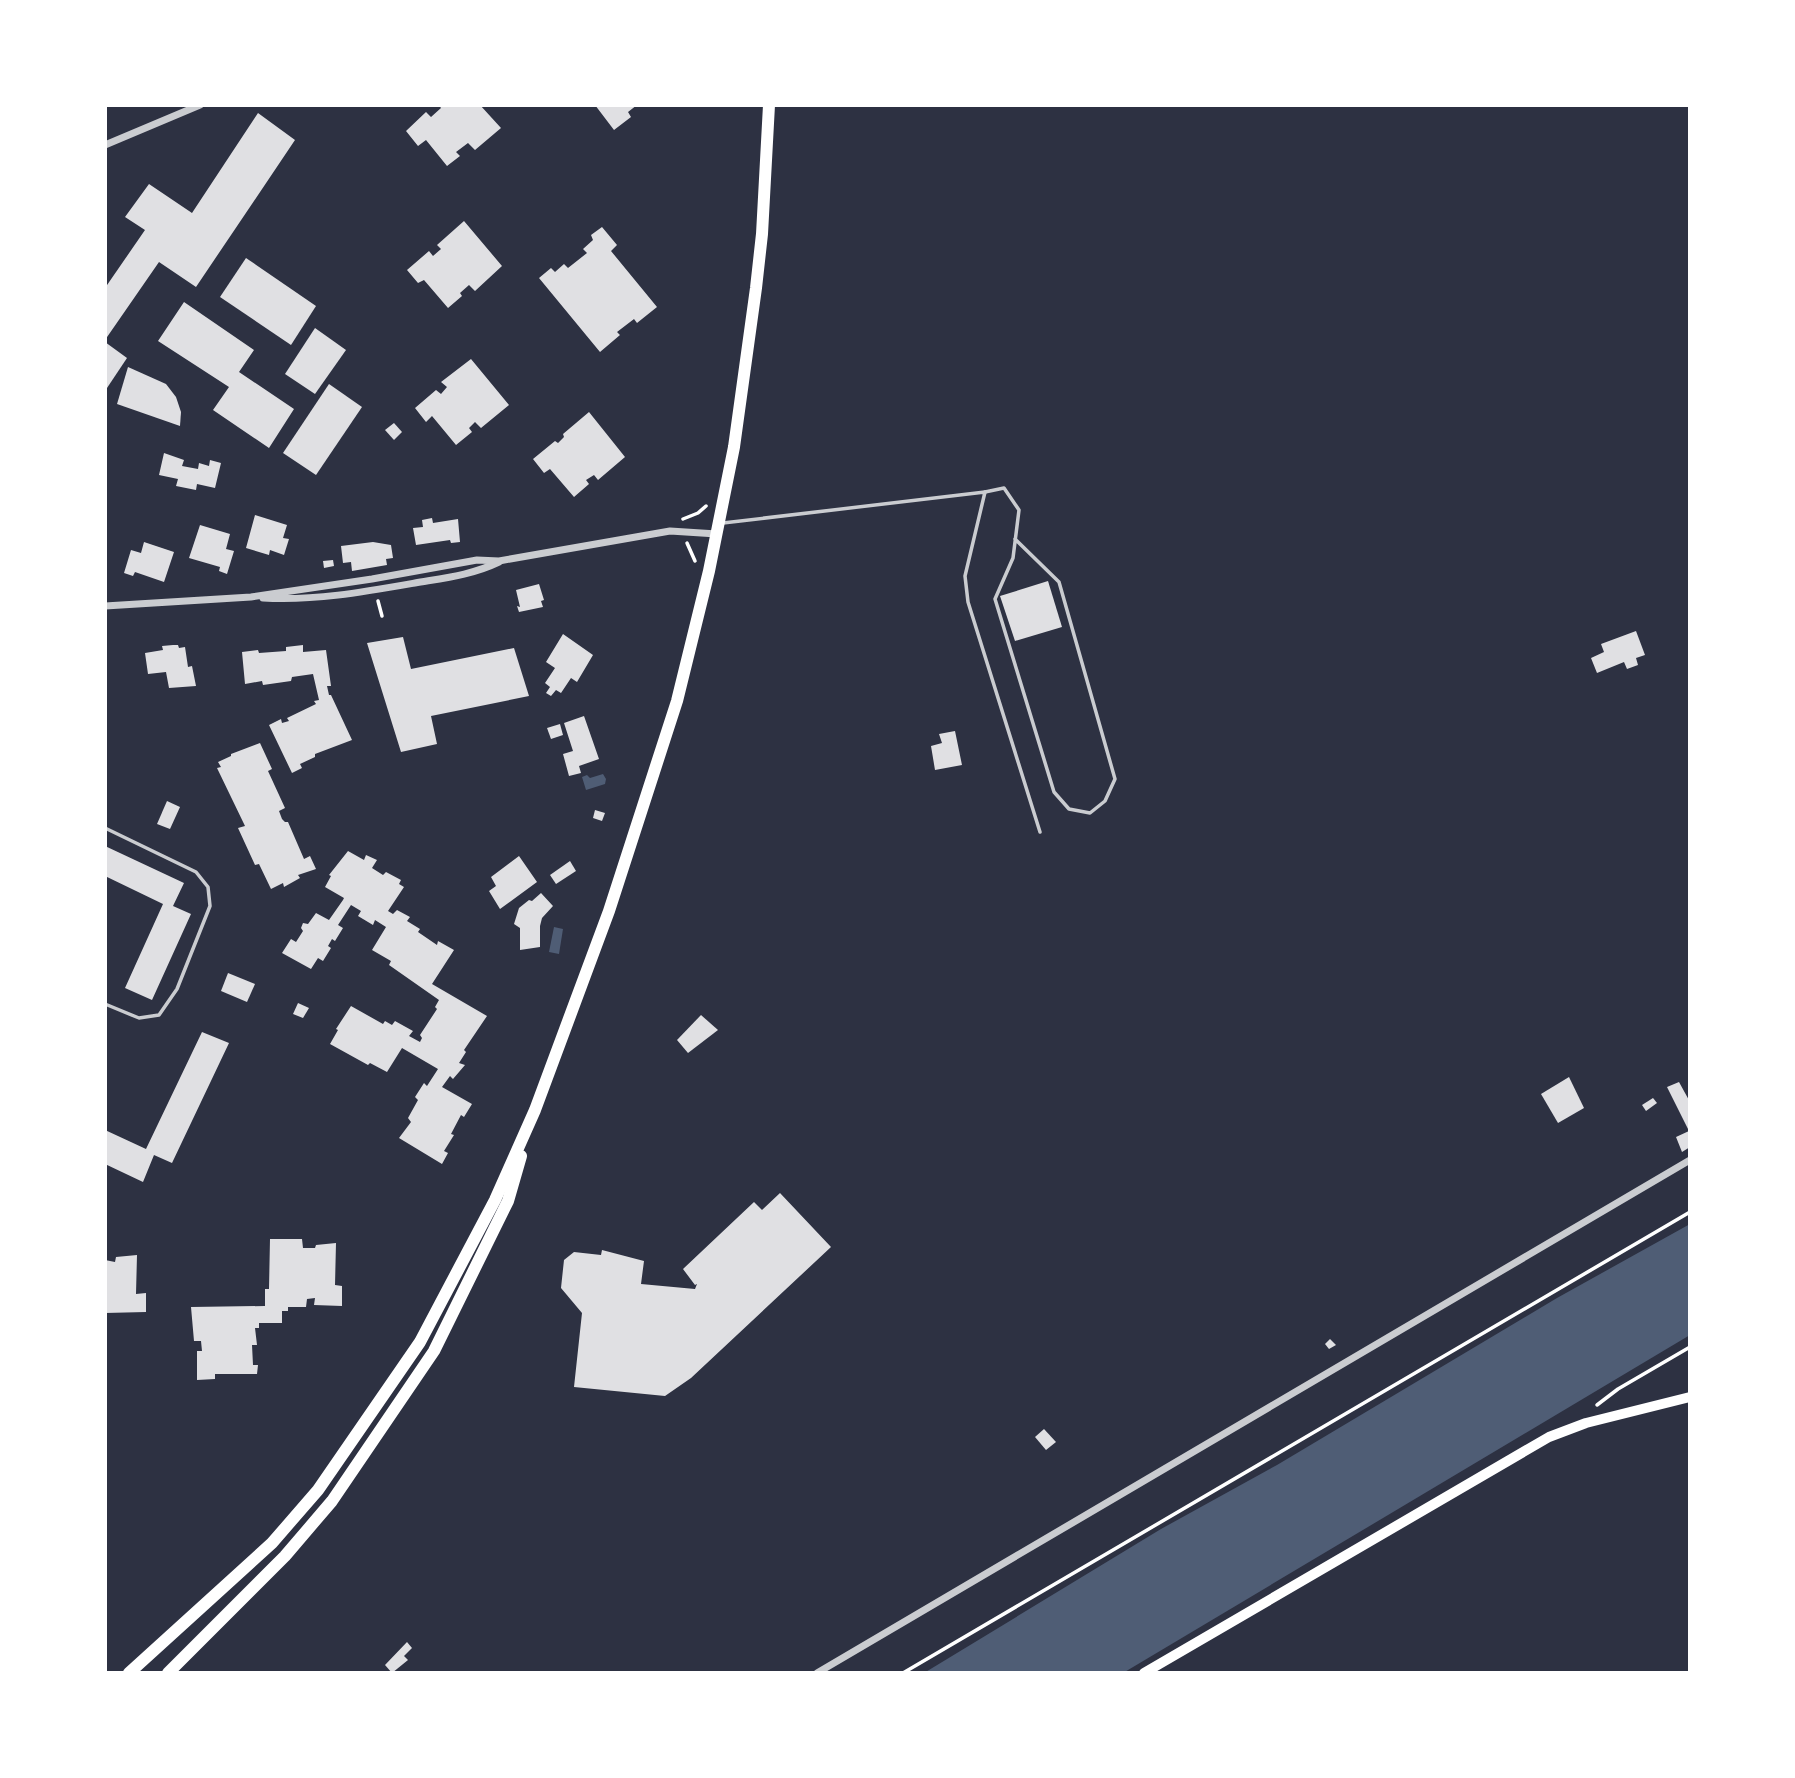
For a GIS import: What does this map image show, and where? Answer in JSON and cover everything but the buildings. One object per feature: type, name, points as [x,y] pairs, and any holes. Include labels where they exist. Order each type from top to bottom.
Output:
[{"type":"main road","points":[[129,1673],[272,1543],[318,1490],[420,1342],[495,1200],[535,1110],[609,911],[677,701],[718,529],[734,447],[756,288],[762,234],[769,105]]},
{"type":"main road","points":[[167,1673],[285,1556],[332,1501],[434,1351],[508,1201],[535,1110]]},
{"type":"main road","points":[[1144,1673],[1549,1437],[1586,1423],[1690,1397]]},
{"type":"street","points":[[105,145],[200,105]]},
{"type":"street","points":[[105,606],[251,597],[477,560],[499,561],[670,531],[718,529]]},
{"type":"street","points":[[817,1673],[1690,1160]]},
{"type":"lane","points":[[718,529],[1004,488],[1019,510],[1015,539],[1013,558],[995,599],[1054,792],[1069,809],[1090,813],[1105,802],[1115,779],[1059,582],[1015,539]]},
{"type":"lane","points":[[985,492],[965,576],[968,602],[1040,832]]},
{"type":"lane","points":[[105,828],[196,872],[208,887],[210,906],[177,989],[159,1015],[139,1017],[105,1004]]},
{"type":"path","points":[[677,521],[706,507],[710,496]]},
{"type":"path","points":[[681,541],[687,543],[696,562]]},
{"type":"path","points":[[903,1673],[1690,1212]]},
{"type":"path","points":[[1586,1423],[1594,1407],[1613,1393],[1690,1347]]},
{"type":"water","points":[[603,774],[605,784],[586,790],[582,777],[587,775],[590,778]]},
{"type":"water","points":[[554,927],[563,929],[559,954],[549,952]]},
{"type":"water","points":[[1690,1224],[1690,1335],[1123,1673],[924,1673],[1161,1529],[1277,1465],[1557,1298]]}]
